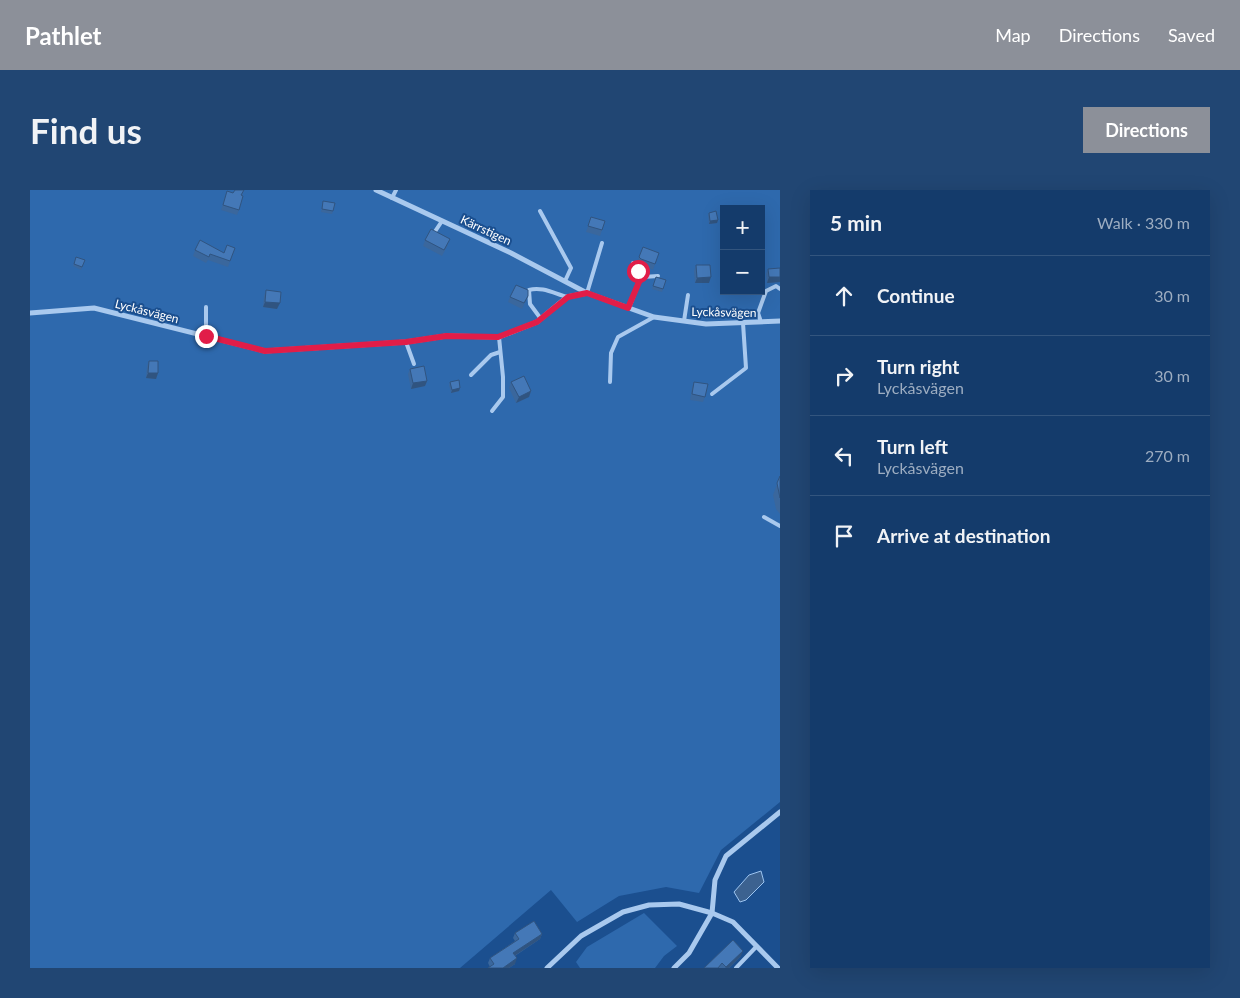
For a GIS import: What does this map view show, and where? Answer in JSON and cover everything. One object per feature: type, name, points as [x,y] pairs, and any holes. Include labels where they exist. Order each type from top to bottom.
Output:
[{"type":"street","name":"Kärrstigen","points":[[376,190],[511,253],[587,293]]},
{"type":"street","name":"Lyckåsvägen","points":[[30,313],[94,308],[265,351],[406,342],[446,336],[498,337],[540,319],[568,297],[587,293],[654,318],[706,324],[780,321]]},
{"type":"street","points":[[674,968],[689,953],[712,913],[715,880],[726,856],[780,812]]},
{"type":"street","points":[[547,968],[581,936],[623,912],[649,905],[679,904],[712,913],[732,922],[778,968]]},
{"type":"lane","points":[[392,198],[396,190]]},
{"type":"lane","points":[[540,211],[571,268],[565,281]]},
{"type":"lane","points":[[434,233],[442,221]]},
{"type":"lane","points":[[587,293],[602,243]]},
{"type":"lane","points":[[633,263],[643,277]]},
{"type":"lane","points":[[628,308],[643,277],[658,276]]},
{"type":"lane","points":[[761,322],[758,313],[766,291],[776,286],[780,289]]},
{"type":"lane","points":[[540,319],[530,304],[529,290],[535,288],[542,289],[568,297]]},
{"type":"lane","points":[[684,321],[688,295]]},
{"type":"lane","points":[[206,307],[206,336]]},
{"type":"lane","points":[[610,382],[610,353],[618,337],[654,318]]},
{"type":"lane","points":[[712,394],[746,368],[743,322]]},
{"type":"lane","points":[[492,412],[503,397],[503,376],[498,337]]},
{"type":"lane","points":[[406,342],[414,364]]},
{"type":"lane","points":[[471,375],[491,355],[500,352]]},
{"type":"lane","points":[[764,517],[780,526]]},
{"type":"lane","points":[[736,968],[756,946]]},
{"type":"shaded area","points":[[30,190],[780,190],[780,802],[721,850],[699,893],[666,887],[619,896],[577,922],[551,890],[460,968],[30,968]]},
{"type":"shaded area","points":[[761,871],[764,882],[746,900],[740,902],[734,892],[749,875]]},
{"type":"shaded area","points":[[644,913],[677,946],[664,956],[655,968],[580,968],[576,962],[587,947]]},
{"type":"building","points":[[235,190],[244,190],[241,195],[243,196],[239,210],[223,205],[227,191],[233,193]]},
{"type":"building","points":[[323,201],[335,203],[333,211],[322,209]]},
{"type":"building","points":[[716,211],[718,220],[710,221],[709,213]]},
{"type":"building","points":[[591,217],[605,221],[602,230],[588,226]]},
{"type":"building","points":[[431,229],[450,239],[444,250],[425,240]]},
{"type":"building","points":[[200,240],[224,253],[227,245],[235,248],[230,261],[210,254],[209,257],[195,250]]},
{"type":"building","points":[[643,247],[659,253],[655,264],[639,257]]},
{"type":"building","points":[[76,257],[85,260],[82,267],[74,264]]},
{"type":"building","points":[[696,265],[710,265],[711,277],[697,278]]},
{"type":"building","points":[[780,268],[780,277],[769,277],[768,269]]},
{"type":"building","points":[[656,277],[666,280],[663,289],[653,286]]},
{"type":"building","points":[[516,285],[528,290],[528,296],[524,303],[510,297]]},
{"type":"building","points":[[266,290],[281,292],[280,303],[265,302]]},
{"type":"building","points":[[149,361],[158,361],[158,373],[148,373]]},
{"type":"building","points":[[424,366],[427,381],[413,383],[410,369]]},
{"type":"building","points":[[524,376],[531,391],[519,397],[511,382]]},
{"type":"building","points":[[459,380],[460,388],[452,390],[450,382]]},
{"type":"building","points":[[694,382],[708,384],[705,397],[692,394]]},
{"type":"building","points":[[780,476],[780,498],[777,483]]},
{"type":"building","points":[[534,921],[542,934],[513,953],[517,958],[503,968],[488,968],[494,964],[490,958],[519,939],[515,933]]},
{"type":"building","points":[[733,940],[743,951],[726,967],[722,963],[718,968],[704,968]]},
{"type":"route","points":[[206,336],[265,351],[406,342],[446,336],[498,337],[537,322],[568,297],[587,293],[628,308],[643,277],[638,271]]}]
